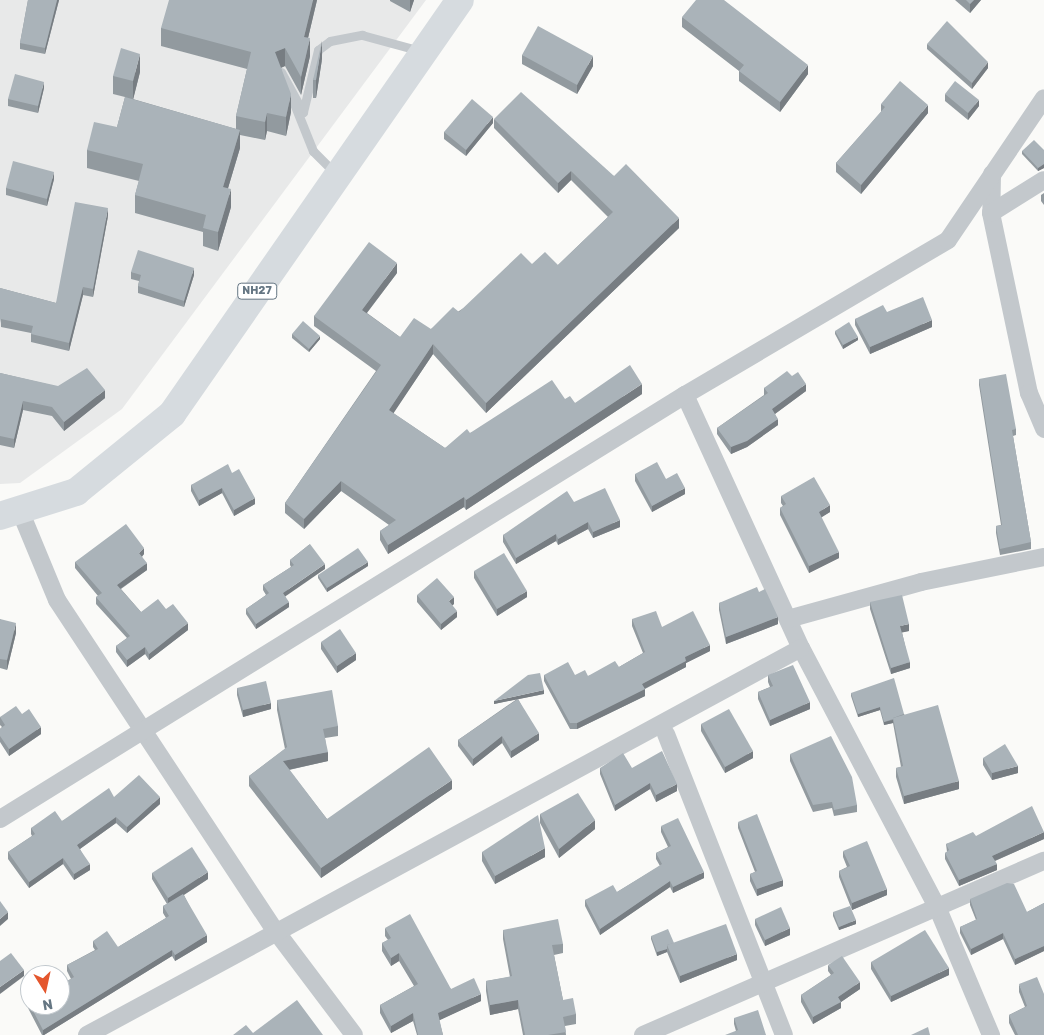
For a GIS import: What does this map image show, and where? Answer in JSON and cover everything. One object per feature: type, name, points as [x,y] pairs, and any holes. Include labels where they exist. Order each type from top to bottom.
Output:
[{"type":"highway","name":"NH27","points":[[11,515],[76,492],[172,414],[460,0]]},
{"type":"street","points":[[0,819],[144,732],[685,395],[948,240],[1044,98]]},
{"type":"street","points":[[992,174],[991,213],[1029,393],[1044,428]]},
{"type":"street","points":[[991,213],[1044,180]]},
{"type":"street","points":[[685,395],[801,648],[938,909],[991,1035]]},
{"type":"street","points":[[11,515],[57,600],[144,732],[275,930],[354,1035]]},
{"type":"street","points":[[788,620],[921,582],[1044,557]]},
{"type":"street","points":[[87,1035],[275,930],[801,648]]},
{"type":"street","points":[[666,734],[762,983],[784,1035]]},
{"type":"street","points":[[643,1035],[938,909],[1044,861]]},
{"type":"lane","points":[[338,176],[313,151],[281,71],[303,112],[318,50],[330,41],[362,35],[423,52]]},
{"type":"shaded area","points":[[0,0],[426,0],[122,409],[20,483],[0,484]]},
{"type":"building","points":[[28,0],[57,0],[45,48],[20,43]]},
{"type":"building","points":[[169,0],[313,0],[304,37],[310,38],[301,77],[285,48],[275,52],[291,94],[286,117],[267,113],[265,122],[236,116],[251,52],[161,28]]},
{"type":"building","points":[[696,0],[724,0],[808,65],[780,102],[739,71],[744,65],[682,17]]},
{"type":"building","points":[[966,0],[974,0],[970,4]]},
{"type":"building","points":[[947,21],[988,62],[972,83],[927,44]]},
{"type":"building","points":[[538,26],[593,56],[577,85],[522,55]]},
{"type":"building","points":[[322,41],[316,80],[313,80]]},
{"type":"building","points":[[121,48],[140,54],[133,81],[113,76]]},
{"type":"building","points":[[15,74],[44,82],[38,106],[8,99]]},
{"type":"building","points":[[900,81],[928,105],[861,185],[836,163],[885,107],[881,104]]},
{"type":"building","points":[[955,81],[979,100],[968,113],[945,94]]},
{"type":"building","points":[[521,92],[614,176],[626,164],[679,218],[486,403],[433,344],[389,410],[445,448],[467,429],[470,433],[552,380],[565,399],[570,396],[575,403],[630,365],[642,384],[466,500],[464,497],[388,545],[380,531],[396,520],[341,481],[304,519],[285,503],[381,365],[314,316],[369,242],[397,263],[362,310],[400,337],[414,318],[431,329],[453,307],[459,312],[521,253],[532,264],[545,252],[558,265],[613,212],[571,171],[558,183],[494,119]]},
{"type":"building","points":[[125,97],[240,130],[223,187],[231,189],[218,232],[203,228],[206,215],[135,195],[143,164],[87,150],[94,122],[117,127]]},
{"type":"building","points":[[472,99],[493,117],[466,150],[444,132]]},
{"type":"building","points":[[1034,140],[1044,150],[1044,164],[1038,168],[1022,151]]},
{"type":"building","points":[[13,161],[54,172],[47,199],[6,188]]},
{"type":"building","points":[[75,202],[108,208],[93,289],[83,287],[69,343],[31,334],[33,326],[1,319],[0,323],[0,288],[56,303]]},
{"type":"building","points":[[138,250],[194,268],[184,301],[138,286],[141,275],[131,272]]},
{"type":"building","points":[[923,297],[932,320],[870,347],[855,319],[883,305],[887,312]]},
{"type":"building","points":[[303,321],[320,336],[309,349],[292,334]]},
{"type":"building","points":[[849,322],[858,337],[843,345],[835,331]]},
{"type":"building","points":[[87,368],[105,390],[64,422],[52,407],[23,401],[14,439],[0,436],[0,373],[58,386]]},
{"type":"building","points":[[787,371],[792,376],[798,372],[806,384],[772,409],[778,419],[747,441],[731,447],[717,428],[768,393],[764,388]]},
{"type":"building","points":[[1006,374],[1016,429],[1012,430],[1031,542],[1000,549],[996,526],[1002,525],[979,379]]},
{"type":"building","points":[[657,462],[666,479],[677,473],[685,488],[652,506],[635,474]]},
{"type":"building","points":[[228,464],[232,473],[239,469],[255,498],[234,510],[222,488],[199,500],[191,485]]},
{"type":"building","points":[[814,477],[830,505],[819,512],[839,552],[809,566],[780,508],[786,504],[781,496]]},
{"type":"building","points":[[605,488],[620,520],[593,532],[588,522],[558,539],[556,534],[516,558],[503,535],[567,491],[574,502]]},
{"type":"building","points":[[126,524],[144,548],[139,553],[147,563],[117,585],[141,612],[158,599],[166,609],[173,604],[188,623],[149,654],[145,647],[127,660],[116,646],[130,636],[96,597],[102,593],[75,562]]},
{"type":"building","points":[[310,544],[325,564],[283,593],[289,602],[256,624],[246,609],[269,593],[263,585],[294,565],[290,560]]},
{"type":"building","points":[[358,548],[368,562],[327,588],[318,575]]},
{"type":"building","points":[[504,553],[527,591],[497,609],[474,571]]},
{"type":"building","points":[[437,578],[454,597],[449,601],[457,611],[441,624],[417,595]]},
{"type":"building","points":[[757,587],[759,592],[765,589],[778,617],[726,637],[719,603]]},
{"type":"building","points":[[902,595],[909,624],[900,626],[910,662],[891,668],[870,602]]},
{"type":"building","points":[[656,611],[662,627],[693,611],[710,645],[685,657],[686,661],[642,684],[645,689],[577,723],[570,723],[544,675],[568,662],[575,675],[585,670],[588,676],[615,661],[619,667],[645,652],[632,619]]},
{"type":"building","points":[[0,619],[16,623],[7,660],[0,659]]},
{"type":"building","points":[[340,629],[356,653],[337,666],[321,642]]},
{"type":"building","points":[[793,665],[810,702],[770,720],[758,692],[773,686],[768,675]]},
{"type":"building","points":[[540,673],[544,690],[494,701],[528,675]]},
{"type":"building","points":[[894,678],[904,714],[884,722],[880,707],[858,714],[851,693]]},
{"type":"building","points":[[266,681],[271,703],[243,710],[237,688]]},
{"type":"building","points":[[332,690],[338,726],[323,729],[328,752],[283,761],[327,819],[429,747],[452,780],[321,868],[249,776],[287,747],[277,700]]},
{"type":"building","points":[[518,699],[539,733],[511,751],[502,736],[473,759],[458,740]]},
{"type":"building","points":[[938,705],[959,781],[904,796],[896,768],[903,766],[893,718]]},
{"type":"building","points":[[16,706],[22,714],[29,709],[41,727],[9,749],[0,736],[0,729],[5,725],[0,717]]},
{"type":"building","points":[[729,709],[753,751],[725,767],[701,724]]},
{"type":"building","points":[[831,736],[852,777],[857,805],[834,810],[832,802],[813,805],[790,754]]},
{"type":"building","points":[[1005,744],[1018,766],[992,773],[983,758]]},
{"type":"building","points":[[662,751],[677,784],[656,795],[650,783],[615,805],[600,768],[623,753],[632,768]]},
{"type":"building","points":[[139,775],[160,797],[127,827],[116,817],[77,845],[90,864],[74,874],[63,858],[29,882],[8,852],[35,834],[31,828],[55,811],[62,821],[109,788],[114,797]]},
{"type":"building","points":[[578,793],[595,820],[559,849],[540,814]]},
{"type":"building","points":[[1032,806],[1044,832],[992,856],[997,864],[959,880],[945,853],[949,850],[946,844],[973,832],[976,836]]},
{"type":"building","points":[[757,814],[783,880],[757,889],[750,874],[757,871],[738,822]]},
{"type":"building","points":[[538,815],[545,848],[495,876],[482,852]]},
{"type":"building","points":[[678,818],[704,872],[673,887],[670,881],[600,929],[585,900],[613,885],[617,892],[662,864],[656,853],[671,846],[661,826]]},
{"type":"building","points":[[867,841],[887,889],[852,903],[839,871],[850,866],[843,851]]},
{"type":"building","points":[[192,847],[208,872],[168,898],[152,873]]},
{"type":"building","points":[[1007,883],[1014,884],[1027,912],[1044,903],[1044,946],[1015,959],[1003,933],[971,949],[960,927],[977,919],[970,899]]},
{"type":"building","points":[[183,894],[207,935],[175,955],[172,950],[70,1013],[70,979],[74,977],[70,970],[70,965],[67,965],[98,949],[93,941],[107,931],[118,947],[169,916],[163,906]]},
{"type":"building","points":[[0,901],[8,912],[0,919]]},
{"type":"building","points":[[850,906],[856,920],[839,927],[833,912]]},
{"type":"building","points":[[781,907],[790,928],[765,940],[755,919]]},
{"type":"building","points":[[410,914],[451,989],[474,978],[481,994],[438,1013],[443,1035],[418,1035],[413,1013],[391,1026],[380,1005],[418,984],[399,953],[391,958],[382,943],[391,938],[385,928]]},
{"type":"building","points":[[558,919],[563,944],[552,945],[563,1000],[573,998],[576,1014],[563,1017],[566,1032],[548,1035],[525,1035],[518,1000],[490,1005],[486,981],[512,976],[503,930]]},
{"type":"building","points":[[726,924],[737,954],[680,976],[667,945]]},
{"type":"building","points":[[668,929],[674,943],[667,945],[667,949],[657,952],[651,936]]},
{"type":"building","points":[[925,930],[949,968],[891,996],[871,962]]},
{"type":"building","points":[[11,953],[20,965],[20,973],[0,987],[0,961]]},
{"type":"building","points":[[842,956],[860,982],[838,997],[841,1002],[813,1017],[801,995],[834,973],[828,965]]},
{"type":"building","points":[[1037,977],[1044,994],[1044,1035],[1018,1035],[1009,1015],[1027,1006],[1019,984]]},
{"type":"building","points":[[297,1000],[323,1035],[233,1035],[246,1025],[253,1033]]},
{"type":"building","points":[[758,1010],[766,1035],[725,1035],[738,1030],[734,1018]]},
{"type":"building","points":[[35,1015],[67,1015],[43,1030]]},
{"type":"building","points":[[928,1027],[930,1035],[911,1035]]}]
